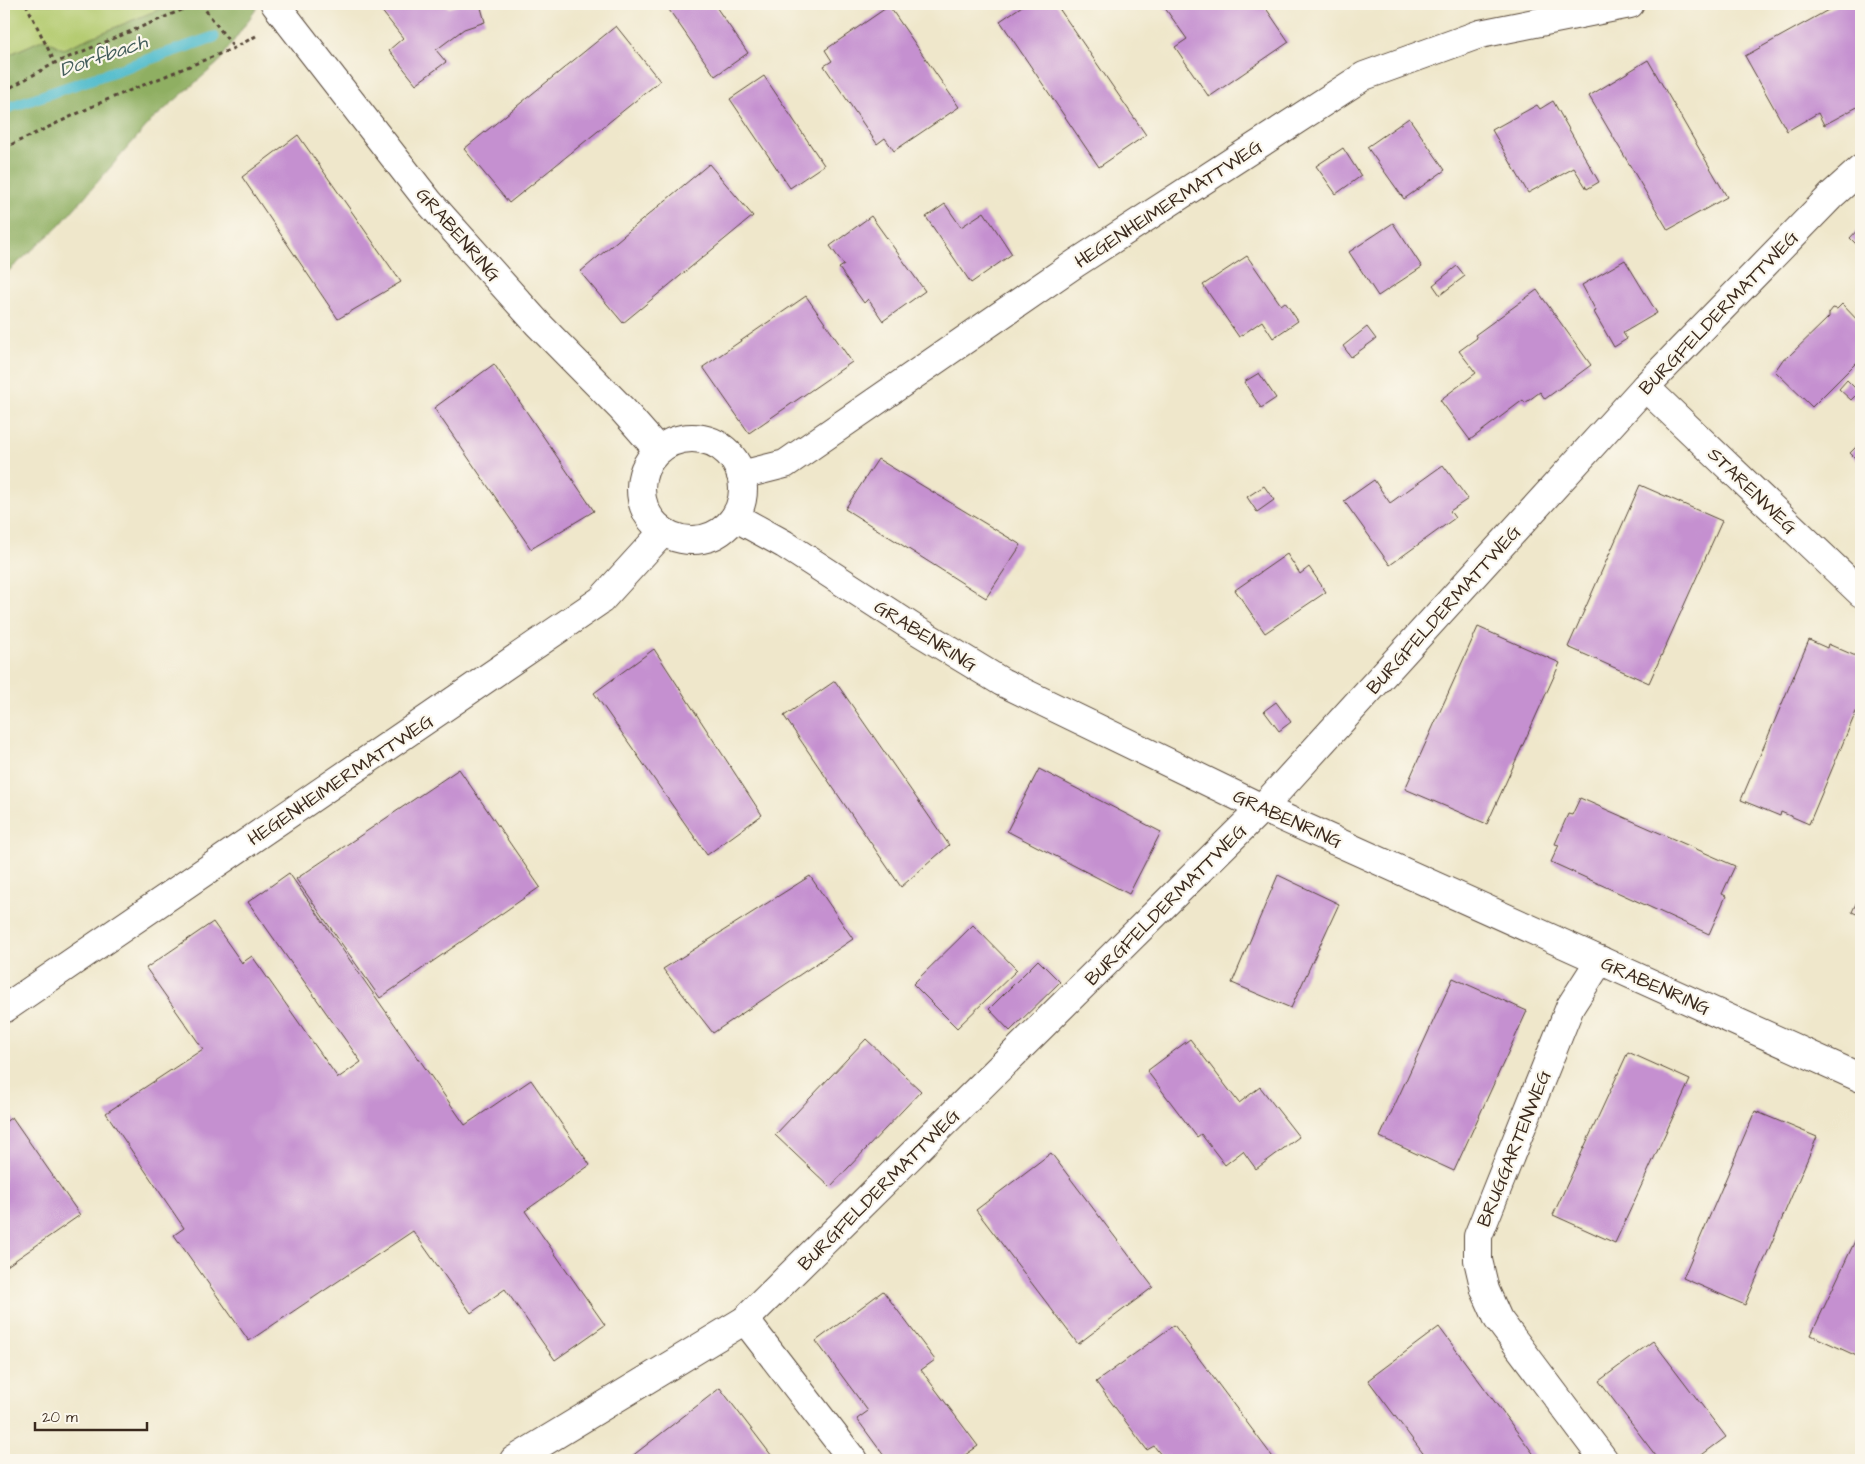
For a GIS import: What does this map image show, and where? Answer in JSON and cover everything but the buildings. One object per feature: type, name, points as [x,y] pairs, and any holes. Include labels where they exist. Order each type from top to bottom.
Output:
[{"type":"street","name":"GRABENRING","points":[[275,4],[429,202],[538,324],[622,409],[658,450]]},
{"type":"street","name":"HEGENHEIMERMATTWEG","points":[[741,475],[785,464],[1076,263],[1364,76],[1480,34],[1630,4]]},
{"type":"street","name":"BURGFELDERMATTWEG","points":[[514,1460],[745,1320],[1262,808],[1644,387],[1819,207],[1861,169]]},
{"type":"street","name":"STARENWEG","points":[[1644,387],[1861,593]]},
{"type":"street","points":[[684,438],[699,438],[713,442],[726,450],[741,475],[744,489],[741,504],[735,517],[726,528],[702,540],[688,540],[662,532],[651,521],[643,507],[640,492],[642,476],[648,462],[658,450],[670,442],[684,438]]},
{"type":"street","name":"GRABENRING","points":[[735,517],[784,544],[918,632],[1002,682],[1262,808],[1861,1078]]},
{"type":"street","name":"HEGENHEIMERMATTWEG","points":[[4,1009],[601,600],[662,532]]},
{"type":"street","name":"BRUGGARTENWEG","points":[[1600,960],[1570,1007],[1478,1236],[1478,1260],[1485,1290],[1498,1319],[1604,1460]]},
{"type":"street","points":[[745,1320],[853,1460]]},
{"type":"path","points":[[26,4],[55,63]]},
{"type":"path","points":[[4,91],[55,63],[196,4]]},
{"type":"path","points":[[201,4],[234,48]]},
{"type":"path","points":[[4,148],[104,101],[234,48],[259,34]]},
{"type":"green space","points":[[4,4],[172,4],[63,49],[44,39],[4,57]]},
{"type":"green space","points":[[172,4],[252,4],[257,8],[218,63],[151,121],[59,226],[4,275],[4,57],[44,39],[63,49]]},
{"type":"waterway","name":"Dorfbach","points":[[4,109],[214,37]]}]
